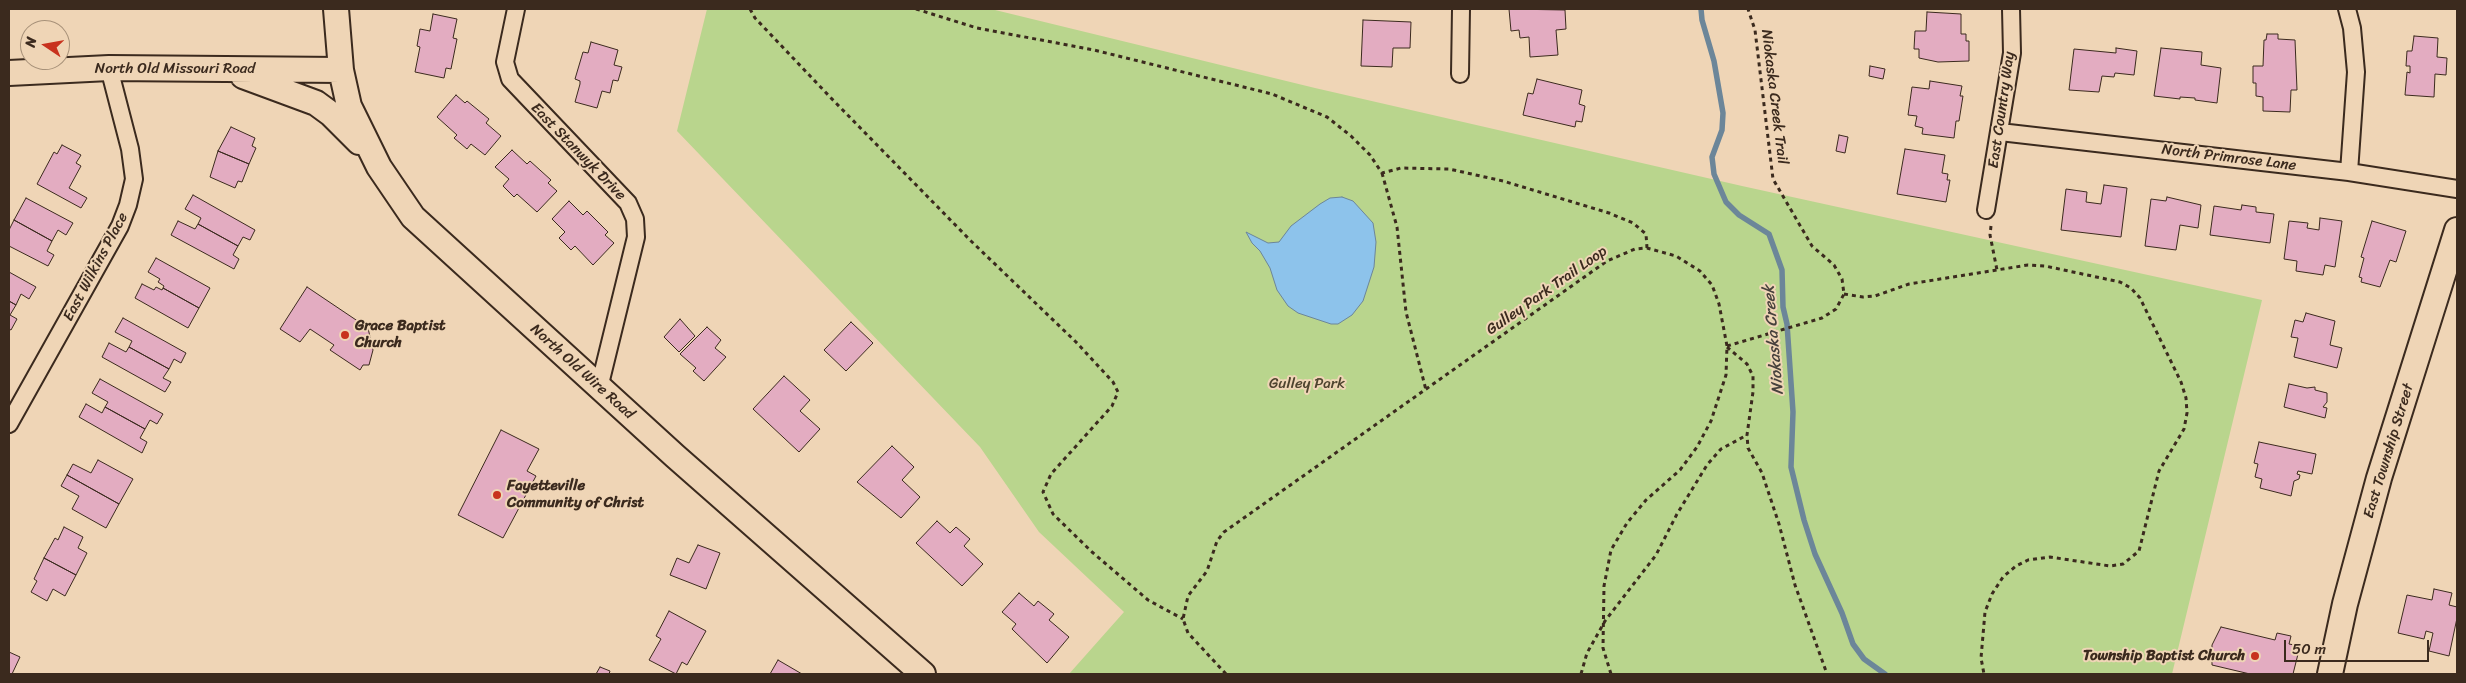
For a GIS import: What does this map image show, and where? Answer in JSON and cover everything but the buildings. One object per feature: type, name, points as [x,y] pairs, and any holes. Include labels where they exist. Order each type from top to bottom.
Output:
[{"type":"street","name":"North Old Wire Road","points":[[336,9],[341,70],[349,106],[373,156],[394,193],[413,217],[599,388],[923,674]]},
{"type":"street","name":"East Stanwyk Drive","points":[[516,9],[505,62],[510,79],[628,203],[635,219],[636,237],[599,388]]},
{"type":"street","points":[[1460,74],[1461,9]]},
{"type":"street","name":"East Country Way","points":[[1986,210],[2012,53],[2011,9]]},
{"type":"street","points":[[2347,9],[2352,28],[2356,72],[2349,172]]},
{"type":"street","name":"North Old Missouri Road","points":[[9,73],[109,68],[341,70]]},
{"type":"street","name":"East Wilkins Place","points":[[9,424],[120,226],[128,205],[134,179],[130,149],[109,68]]},
{"type":"street","points":[[224,69],[316,103],[331,114],[373,156]]},
{"type":"street","name":"North Primrose Lane","points":[[2000,132],[2349,172],[2457,189]]},
{"type":"street","name":"East Township Street","points":[[2330,674],[2345,604],[2379,478],[2457,230]]},
{"type":"path","points":[[750,9],[755,18],[831,98],[971,241],[1071,337],[1113,382],[1118,392],[1112,406],[1051,474],[1043,492],[1053,514],[1106,565],[1148,600],[1183,619],[1188,633],[1226,674]]},
{"type":"path","points":[[916,9],[977,28],[1077,47],[1272,94],[1327,118],[1352,136],[1370,155],[1382,173],[1397,227],[1406,312],[1426,390]]},
{"type":"path","name":"Niokaska Creek Trail","points":[[1748,9],[1755,30],[1773,179],[1812,246],[1834,265],[1842,279],[1844,294]]},
{"type":"path","points":[[1382,173],[1401,168],[1449,169],[1503,181],[1610,213],[1633,223],[1646,234],[1647,248]]},
{"type":"path","points":[[1986,210],[1993,215],[1990,235],[1997,270]]},
{"type":"path","name":"Gulley Park Trail Loop","points":[[1183,619],[1188,596],[1207,572],[1217,541],[1224,532],[1607,261],[1620,254],[1647,248],[1676,256],[1700,271],[1712,285],[1719,304],[1727,346]]},
{"type":"path","points":[[1727,346],[1822,318],[1836,309],[1844,294],[1863,297],[1876,296],[1909,284],[2028,265],[2045,266],[2120,282],[2131,288],[2140,298],[2181,382],[2186,398],[2187,413],[2184,429],[2159,471],[2139,551],[2123,564],[2110,566],[2050,557],[2028,560],[2016,566],[2004,577],[1992,594],[1985,612],[1981,658],[1984,674]]},
{"type":"path","points":[[1727,346],[1746,364],[1753,376],[1753,392],[1747,435],[1748,448],[1762,473],[1779,524],[1795,585],[1827,674]]},
{"type":"path","points":[[1611,674],[1603,648],[1605,621],[1604,586],[1611,550],[1628,523],[1646,500],[1680,470],[1697,447],[1720,398],[1726,375],[1727,346]]},
{"type":"path","points":[[1581,674],[1587,653],[1605,621],[1656,555],[1677,514],[1707,465],[1721,449],[1747,435]]},
{"type":"green space","name":"Gulley Park","points":[[707,9],[991,9],[1315,88],[1742,186],[2262,300],[2172,674],[1069,674],[1124,612],[1039,532],[980,447],[677,131]]},
{"type":"water","points":[[1342,197],[1353,201],[1373,223],[1376,242],[1374,267],[1363,301],[1352,315],[1338,324],[1331,324],[1298,313],[1288,306],[1277,290],[1270,268],[1246,232],[1268,243],[1279,242],[1291,226],[1320,204],[1330,198]]},
{"type":"waterway","name":"Niokaska Creek","points":[[1701,9],[1702,20],[1714,61],[1723,113],[1722,130],[1712,157],[1714,174],[1726,202],[1739,215],[1769,234],[1782,270],[1783,307],[1787,324],[1793,412],[1791,467],[1804,520],[1815,554],[1842,613],[1853,644],[1864,659],[1885,674]]},
{"type":"place","name":"Grace Baptist Church","points":[[345,335]]},
{"type":"place","name":"Fayetteville Community of Christ","points":[[497,495]]},
{"type":"place","name":"Township Baptist Church","points":[[2255,656]]}]
